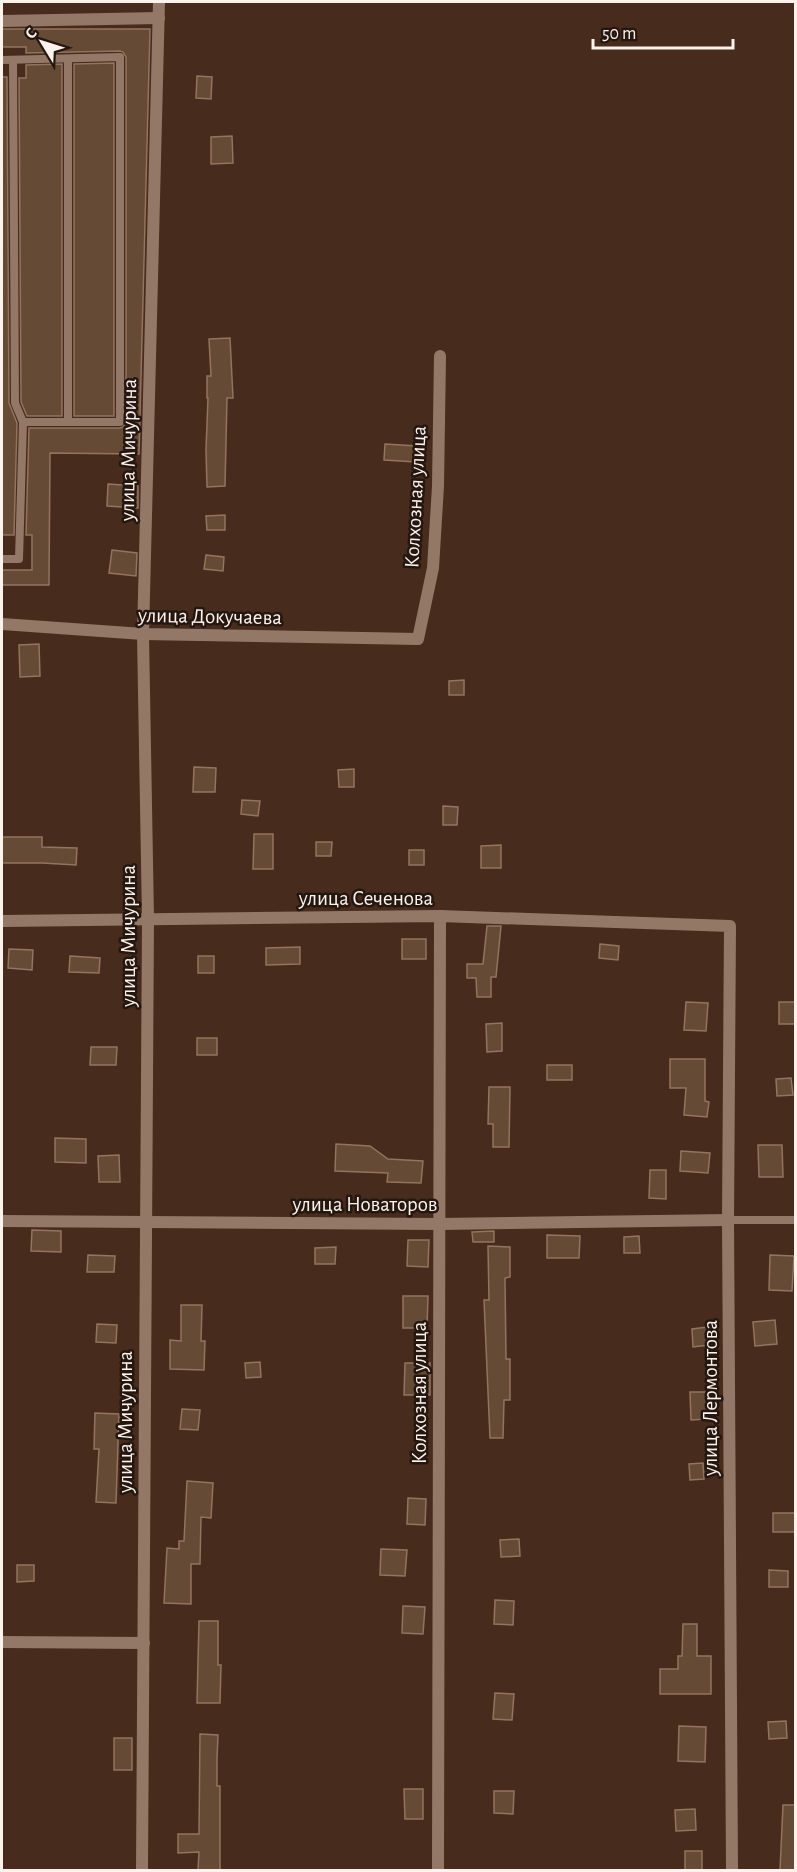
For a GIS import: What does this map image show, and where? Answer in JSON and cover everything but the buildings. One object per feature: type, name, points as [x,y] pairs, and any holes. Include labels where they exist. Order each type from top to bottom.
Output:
[{"type":"street","name":"улица Мичурина","points":[[142,1870],[148,919],[143,634],[159,2]]},
{"type":"street","points":[[2,21],[159,18]]},
{"type":"street","name":"Колхозная улица","points":[[418,639],[433,568],[438,486],[440,356]]},
{"type":"street","name":"улица Докучаева","points":[[2,624],[143,634],[418,639]]},
{"type":"street","name":"Колхозная улица","points":[[438,1870],[440,916]]},
{"type":"street","name":"улица Сеченова","points":[[2,921],[440,916],[730,926]]},
{"type":"street","name":"улица Лермонтова","points":[[730,926],[728,1220],[732,1870]]},
{"type":"street","name":"улица Новаторов","points":[[2,1221],[439,1224],[728,1220]]},
{"type":"street","points":[[2,1642],[144,1643]]},
{"type":"lane","points":[[2,60],[120,57],[120,422],[23,422]]},
{"type":"lane","points":[[68,59],[68,422]]},
{"type":"lane","points":[[2,559],[19,559],[23,422],[15,403],[13,60]]},
{"type":"lane","points":[[728,1220],[795,1220]]}]
